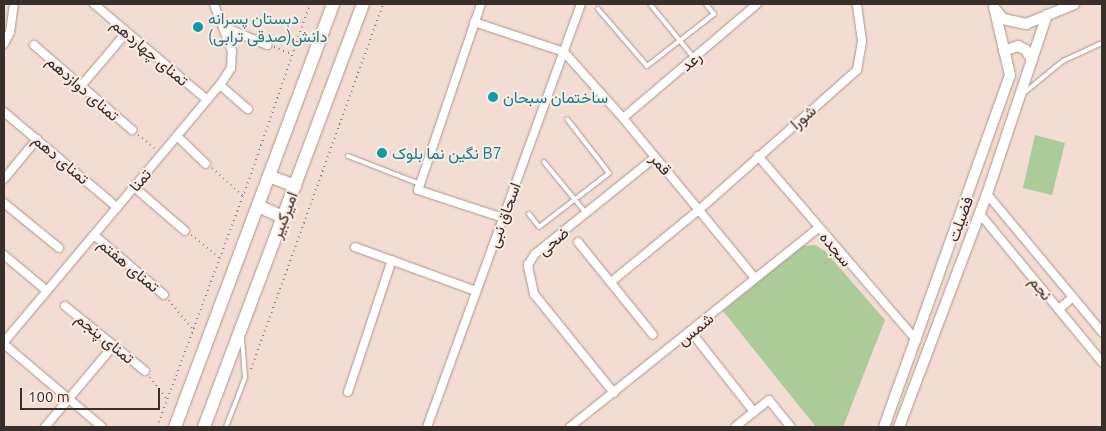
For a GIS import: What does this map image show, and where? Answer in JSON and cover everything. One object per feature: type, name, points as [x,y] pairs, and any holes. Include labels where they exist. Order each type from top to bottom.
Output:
[{"type":"main road","name":"امیرکبیر","points":[[175,427],[333,4]]},
{"type":"main road","name":"امیرکبیر","points":[[204,427],[363,4]]},
{"type":"main road","points":[[269,176],[295,186]]},
{"type":"main road","points":[[258,206],[283,217]]},
{"type":"street","points":[[4,44],[10,32],[14,4]]},
{"type":"street","name":"تمنای چهاردهم","points":[[94,4],[207,100]]},
{"type":"street","name":"تمنا","points":[[4,343],[220,86],[231,68],[231,60],[224,27],[214,4]]},
{"type":"street","points":[[481,4],[418,190],[503,218]]},
{"type":"street","name":"اسحاق نبی","points":[[427,427],[581,4]]},
{"type":"street","name":"رعد","points":[[623,118],[757,4]]},
{"type":"street","name":"شورا","points":[[611,282],[700,209],[856,70],[862,42],[857,4]]},
{"type":"street","points":[[993,5],[1003,19],[1026,24],[1074,4]]},
{"type":"street","name":"فضیلت","points":[[884,427],[1010,75],[993,5]]},
{"type":"street","name":"فضیلت","points":[[899,427],[988,194],[1047,15]]},
{"type":"street","points":[[474,22],[564,52]]},
{"type":"street","points":[[224,27],[267,45]]},
{"type":"street","points":[[82,86],[126,33]]},
{"type":"street","name":"تمنای دوازدهم","points":[[34,46],[132,130]]},
{"type":"street","points":[[1004,51],[1018,46],[1026,50],[1032,60]]},
{"type":"street","name":"قمر","points":[[564,52],[700,209],[755,278]]},
{"type":"street","points":[[220,86],[248,109]]},
{"type":"street","name":"تمنای دهم","points":[[4,112],[118,206]]},
{"type":"street","points":[[177,136],[206,164]]},
{"type":"street","points":[[4,179],[37,139]]},
{"type":"street","name":"سجده","points":[[758,156],[916,340]]},
{"type":"street","name":"ضحی","points":[[614,393],[534,294],[528,279],[528,266],[535,254],[655,157]]},
{"type":"street","points":[[972,184],[988,194]]},
{"type":"street","points":[[134,187],[185,231]]},
{"type":"street","name":"نجم","points":[[988,194],[1102,332]]},
{"type":"street","points":[[965,203],[980,214]]},
{"type":"street","points":[[4,204],[59,248]]},
{"type":"street","name":"نجم","points":[[980,214],[1102,362]]},
{"type":"street","name":"شمس","points":[[570,427],[692,333],[755,278],[818,228]]},
{"type":"street","name":"تمنای هفتم","points":[[94,235],[164,295]]},
{"type":"street","points":[[578,242],[652,335]]},
{"type":"street","points":[[355,246],[476,291]]},
{"type":"street","points":[[4,254],[47,291]]},
{"type":"street","points":[[348,392],[392,260]]},
{"type":"street","points":[[1058,309],[1073,297]]},
{"type":"street","name":"تمنای پنجم","points":[[65,306],[145,372]]},
{"type":"street","points":[[692,333],[754,412]]},
{"type":"street","points":[[4,343],[102,427]]},
{"type":"street","points":[[45,427],[114,345]]},
{"type":"street","points":[[735,427],[769,400],[791,427]]},
{"type":"lane","points":[[650,4],[694,58]]},
{"type":"lane","points":[[598,9],[647,66],[714,14],[706,4]]},
{"type":"lane","points":[[1020,97],[1063,61],[1102,43]]},
{"type":"lane","points":[[529,214],[539,227],[610,172],[567,120]]},
{"type":"lane","points":[[348,156],[420,184]]},
{"type":"lane","points":[[544,162],[586,213]]},
{"type":"lane","points":[[226,427],[245,378],[241,329]]},
{"type":"path","points":[[157,427],[219,258],[244,196],[310,4]]},
{"type":"path","points":[[250,372],[383,4]]},
{"type":"path","points":[[267,45],[292,54]]},
{"type":"path","points":[[132,130],[161,155]]},
{"type":"path","points":[[206,164],[244,196]]},
{"type":"path","points":[[185,231],[219,258]]},
{"type":"path","points":[[164,295],[193,330]]},
{"type":"path","points":[[145,372],[167,399]]},
{"type":"green space","points":[[1035,135],[1065,143],[1052,195],[1023,188]]},
{"type":"green space","points":[[815,245],[825,251],[885,320],[843,427],[816,427],[723,311],[802,246]]},
{"type":"place","name":"دبستان پسرانه دانش(صدقی ترابی)","points":[[198,27]]},
{"type":"place","name":"ساختمان سبحان","points":[[493,97]]},
{"type":"place","name":"نگین نما بلوک B7","points":[[382,153]]}]
